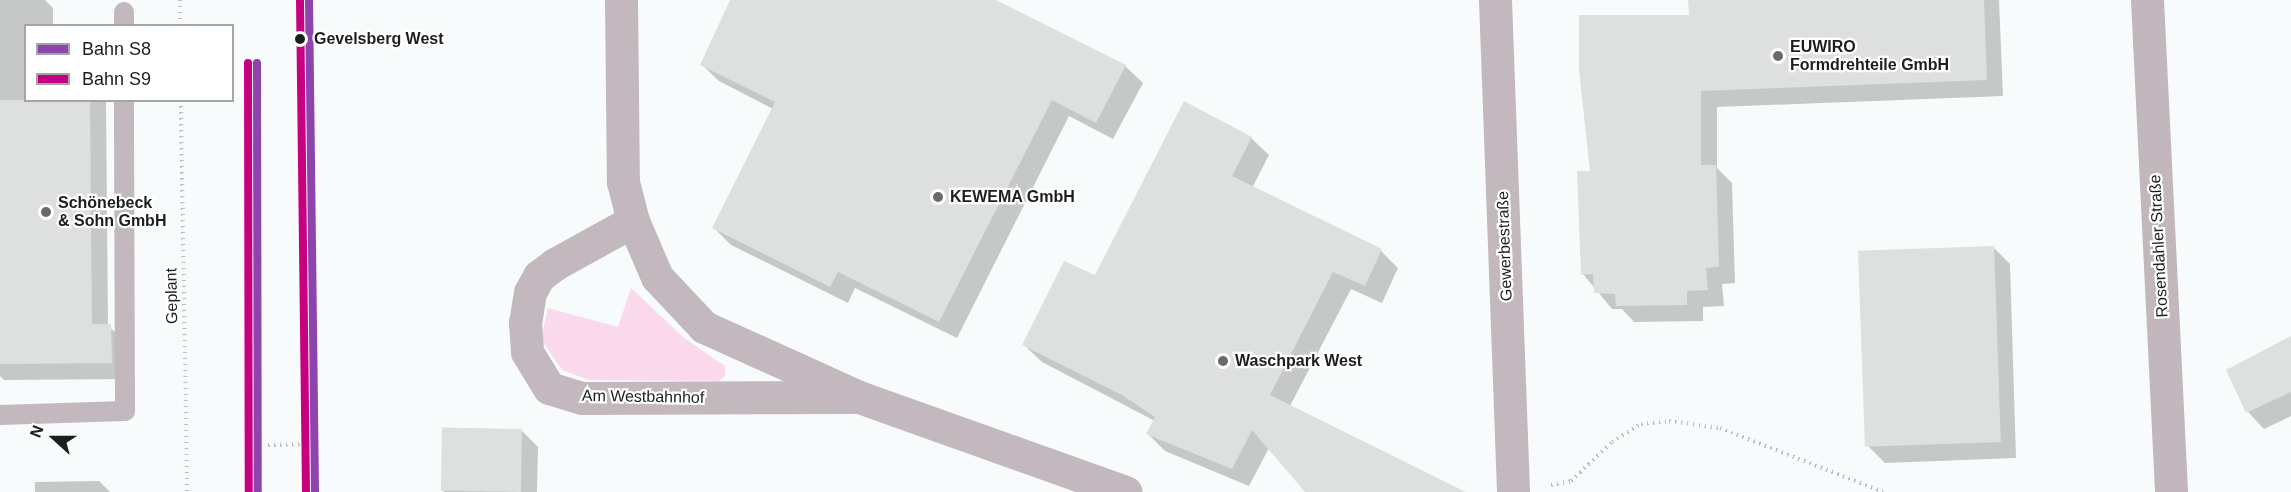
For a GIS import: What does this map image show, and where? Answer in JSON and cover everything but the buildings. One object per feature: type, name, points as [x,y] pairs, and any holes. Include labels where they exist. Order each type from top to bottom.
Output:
[{"type":"main road","name":"Rosendahler Straße","points":[[2147,0],[2171,492]]},
{"type":"street","name":"Am Westbahnhof","points":[[621,0],[623,182],[633,221],[657,277],[704,327],[860,397],[1126,492]]},
{"type":"street","name":"Gewerbestraße","points":[[1495,0],[1513,491]]},
{"type":"street","name":"Am Westbahnhof","points":[[633,221],[555,264],[540,276],[530,292],[525,322],[527,352],[549,387],[582,398],[860,397]]},
{"type":"lane","points":[[0,415],[125,411],[124,102]]},
{"type":"path","points":[[180,0],[180,24]]},
{"type":"path","name":"Geplant","points":[[181,102],[187,492]]},
{"type":"path","points":[[1513,491],[1571,481],[1612,442],[1631,430],[1641,424],[1669,421],[1720,428],[1883,492]]},
{"type":"path","points":[[268,444],[306,444]]},
{"type":"shaded area","points":[[631,288],[684,338],[725,366],[725,376],[719,381],[589,380],[562,370],[541,339],[548,308],[618,327]]},
{"type":"rail line","name":"S9","points":[[300,0],[306,492]]},
{"type":"rail line","name":"S8","points":[[309,0],[315,492]]},
{"type":"rail line","name":"S9","points":[[248,63],[249,492]]},
{"type":"rail line","name":"S8","points":[[257,63],[258,492]]},
{"type":"place","name":"Gevelsberg West","points":[[300,39]]},
{"type":"place","name":"EUWIRO Formdrehteile GmbH","points":[[1778,56]]},
{"type":"place","name":"KEWEMA GmbH","points":[[938,197]]},
{"type":"place","name":"Schönebeck & Sohn GmbH","points":[[46,212]]},
{"type":"place","name":"Waschpark West","points":[[1223,361]]}]
